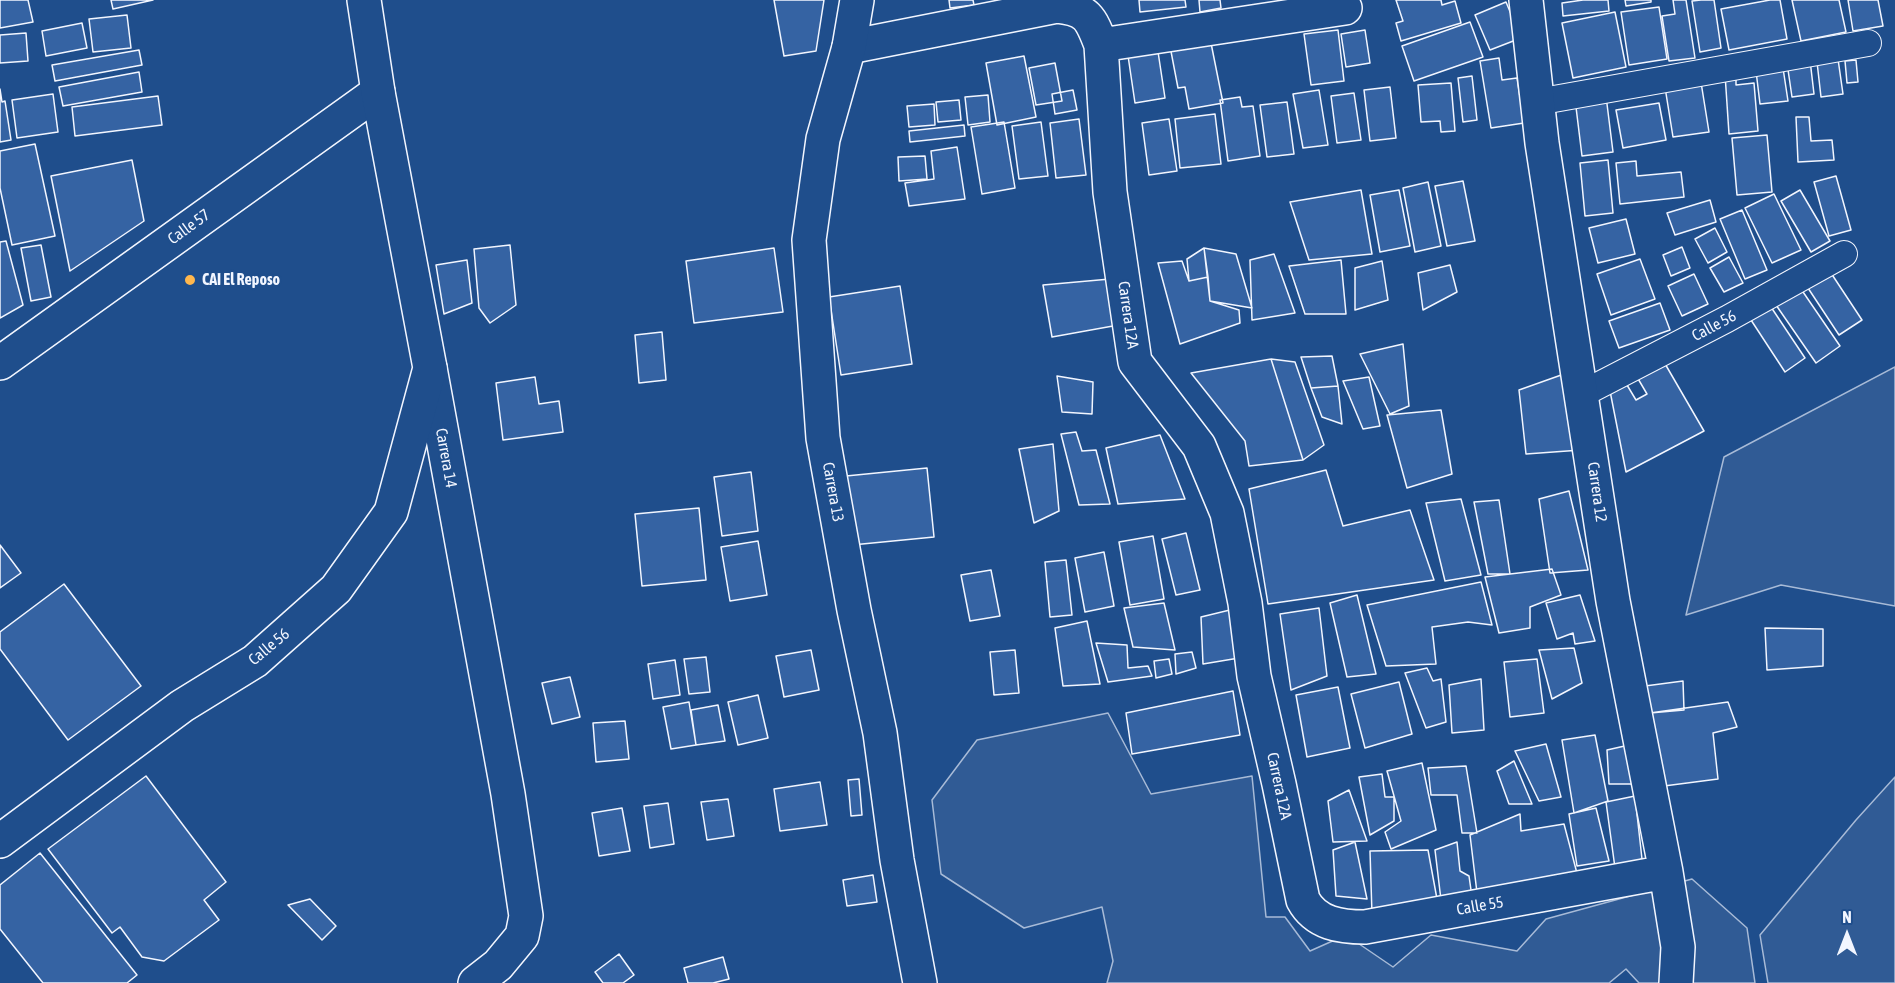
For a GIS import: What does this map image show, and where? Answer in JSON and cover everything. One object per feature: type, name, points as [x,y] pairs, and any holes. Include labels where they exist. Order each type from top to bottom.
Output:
[{"type":"street","name":"Carrera 14","points":[[364,0],[378,92],[508,794],[526,916],[522,936],[498,965],[475,983]]},
{"type":"street","name":"Carrera 13","points":[[857,0],[849,46],[823,139],[809,240],[822,426],[854,610],[880,733],[897,860],[920,983]]},
{"type":"street","name":"Carrera 12","points":[[1526,0],[1537,102],[1613,601],[1666,872],[1678,947],[1676,983]]},
{"type":"street","name":"Carrera 12A","points":[[849,46],[1057,6],[1071,7],[1081,11],[1089,18],[1101,45],[1110,192],[1135,362],[1199,446],[1227,513],[1245,603],[1254,676],[1303,900]]},
{"type":"street","points":[[1101,45],[1345,8]]},
{"type":"street","points":[[1537,102],[1869,43]]},
{"type":"street","name":"Calle 57","points":[[0,363],[378,92]]},
{"type":"street","name":"Calle 56","points":[[1582,394],[1727,319],[1844,254]]},
{"type":"street","name":"Calle 56","points":[[0,841],[182,706],[255,661],[336,589],[391,512],[430,368]]},
{"type":"street","name":"Calle 55","points":[[1303,900],[1312,914],[1327,922],[1345,927],[1365,927],[1666,872]]},
{"type":"shaded area","points":[[1895,367],[1895,606],[1781,585],[1686,615],[1724,457]]},
{"type":"shaded area","points":[[1108,713],[1151,794],[1252,776],[1266,917],[1285,917],[1310,951],[1346,935],[1393,967],[1431,935],[1517,951],[1546,919],[1692,879],[1747,928],[1755,983],[1639,983],[1626,969],[1609,983],[1107,983],[1113,961],[1102,907],[1024,928],[941,874],[932,800],[977,740]]},
{"type":"shaded area","points":[[1895,777],[1895,983],[1768,983],[1760,935]]},
{"type":"building","points":[[0,0],[28,0],[33,22],[0,28]]},
{"type":"building","points":[[111,0],[153,0],[113,9]]},
{"type":"building","points":[[774,0],[824,0],[816,51],[784,56]]},
{"type":"building","points":[[949,0],[973,0],[974,5],[950,8]]},
{"type":"building","points":[[1139,0],[1185,0],[1186,7],[1140,12]]},
{"type":"building","points":[[1199,0],[1220,0],[1221,8],[1200,12]]},
{"type":"building","points":[[1396,0],[1441,0],[1442,5],[1455,1],[1461,23],[1401,41],[1396,23],[1403,21]]},
{"type":"building","points":[[1608,0],[1609,11],[1563,16],[1562,3]]},
{"type":"building","points":[[1625,0],[1651,0],[1651,2],[1626,6]]},
{"type":"building","points":[[1673,0],[1686,0],[1695,58],[1669,61],[1662,16],[1675,14]]},
{"type":"building","points":[[1714,0],[1721,48],[1700,52],[1692,1]]},
{"type":"building","points":[[1780,0],[1787,39],[1729,50],[1721,9]]},
{"type":"building","points":[[1792,0],[1839,0],[1846,32],[1801,41]]},
{"type":"building","points":[[1848,0],[1878,0],[1883,26],[1853,31]]},
{"type":"building","points":[[1506,2],[1521,38],[1490,50],[1475,15]]},
{"type":"building","points":[[1659,7],[1667,59],[1629,65],[1621,12]]},
{"type":"building","points":[[1615,12],[1626,67],[1573,78],[1562,23]]},
{"type":"building","points":[[127,15],[131,48],[93,52],[89,19]]},
{"type":"building","points":[[1470,22],[1483,57],[1414,81],[1402,46]]},
{"type":"building","points":[[82,23],[87,48],[46,56],[42,31]]},
{"type":"building","points":[[1338,30],[1344,81],[1311,85],[1304,34]]},
{"type":"building","points":[[1365,30],[1370,63],[1346,67],[1341,34]]},
{"type":"building","points":[[26,33],[28,61],[0,63],[0,35]]},
{"type":"building","points":[[1209,33],[1223,103],[1189,109],[1185,87],[1178,88],[1169,41]]},
{"type":"building","points":[[1157,45],[1165,98],[1135,103],[1127,49]]},
{"type":"building","points":[[139,50],[142,65],[55,81],[52,65]]},
{"type":"building","points":[[1024,56],[1036,117],[997,125],[986,63]]},
{"type":"building","points":[[1499,58],[1502,80],[1517,78],[1524,123],[1491,128],[1480,61]]},
{"type":"building","points":[[1838,59],[1843,94],[1821,97],[1817,62]]},
{"type":"building","points":[[1810,60],[1814,94],[1792,97],[1787,63]]},
{"type":"building","points":[[1856,60],[1858,82],[1847,83],[1845,61]]},
{"type":"building","points":[[1055,63],[1062,101],[1036,105],[1029,68]]},
{"type":"building","points":[[1783,68],[1788,101],[1760,104],[1756,71]]},
{"type":"building","points":[[139,72],[142,92],[63,106],[59,87]]},
{"type":"building","points":[[1736,73],[1736,85],[1754,83],[1758,131],[1729,134],[1725,74]]},
{"type":"building","points":[[1472,76],[1477,120],[1463,122],[1458,78]]},
{"type":"building","points":[[1700,76],[1709,132],[1673,137],[1664,81]]},
{"type":"building","points":[[1451,83],[1455,131],[1441,132],[1440,121],[1421,122],[1418,85]]},
{"type":"building","points":[[1390,87],[1396,138],[1370,141],[1364,90]]},
{"type":"building","points":[[0,89],[2,102],[5,101],[11,140],[0,142]]},
{"type":"building","points":[[1073,90],[1077,110],[1055,114],[1052,94]]},
{"type":"building","points":[[1319,90],[1328,145],[1303,148],[1293,94]]},
{"type":"building","points":[[1354,93],[1361,140],[1337,143],[1331,96]]},
{"type":"building","points":[[53,94],[58,132],[17,138],[12,100]]},
{"type":"building","points":[[988,95],[990,122],[968,125],[965,97]]},
{"type":"building","points":[[158,96],[162,125],[75,136],[72,107]]},
{"type":"building","points":[[1606,96],[1613,152],[1582,156],[1575,99]]},
{"type":"building","points":[[1240,97],[1242,107],[1253,106],[1260,156],[1228,161],[1220,100]]},
{"type":"building","points":[[959,100],[961,120],[938,122],[936,102]]},
{"type":"building","points":[[1287,102],[1294,154],[1267,157],[1260,105]]},
{"type":"building","points":[[1659,103],[1666,140],[1623,148],[1616,110]]},
{"type":"building","points":[[934,104],[935,125],[909,127],[907,106]]},
{"type":"building","points":[[1215,114],[1221,164],[1180,168],[1175,119]]},
{"type":"building","points":[[1796,117],[1809,117],[1811,141],[1832,140],[1834,160],[1798,162]]},
{"type":"building","points":[[1079,119],[1086,175],[1056,178],[1050,123]]},
{"type":"building","points":[[1169,119],[1177,171],[1149,175],[1142,123]]},
{"type":"building","points":[[1004,122],[1015,188],[982,194],[971,127]]},
{"type":"building","points":[[1041,122],[1048,176],[1019,179],[1012,126]]},
{"type":"building","points":[[964,125],[965,136],[910,142],[909,131]]},
{"type":"building","points":[[1767,135],[1772,192],[1737,195],[1732,138]]},
{"type":"building","points":[[35,144],[55,236],[12,245],[0,188],[0,151]]},
{"type":"building","points":[[957,147],[965,199],[909,206],[905,183],[934,179],[931,151]]},
{"type":"building","points":[[925,156],[927,179],[899,181],[898,157]]},
{"type":"building","points":[[132,160],[144,221],[70,271],[51,176]]},
{"type":"building","points":[[1608,160],[1613,213],[1585,216],[1580,163]]},
{"type":"building","points":[[1636,161],[1637,176],[1681,172],[1684,197],[1620,204],[1616,163]]},
{"type":"building","points":[[1836,176],[1851,230],[1829,236],[1814,182]]},
{"type":"building","points":[[1463,181],[1475,241],[1447,246],[1435,186]]},
{"type":"building","points":[[1428,182],[1441,246],[1415,252],[1403,188]]},
{"type":"building","points":[[1361,190],[1372,254],[1309,260],[1290,202]]},
{"type":"building","points":[[1399,190],[1410,246],[1380,252],[1370,195]]},
{"type":"building","points":[[1800,190],[1830,241],[1811,252],[1781,201]]},
{"type":"building","points":[[1774,194],[1801,250],[1772,263],[1745,208]]},
{"type":"building","points":[[1710,200],[1716,222],[1675,235],[1667,213]]},
{"type":"building","points":[[1742,210],[1767,270],[1745,279],[1720,219]]},
{"type":"building","points":[[1626,219],[1635,254],[1598,263],[1589,228]]},
{"type":"building","points":[[1715,228],[1727,252],[1708,263],[1695,239]]},
{"type":"building","points":[[6,241],[23,305],[0,318],[0,242]]},
{"type":"building","points":[[41,245],[51,297],[31,301],[21,248]]},
{"type":"building","points":[[510,245],[516,305],[490,323],[479,308],[474,249]]},
{"type":"building","points":[[1682,247],[1690,268],[1671,276],[1663,255]]},
{"type":"building","points":[[774,248],[783,312],[694,323],[686,261]]},
{"type":"building","points":[[1204,248],[1208,277],[1189,281],[1187,259]]},
{"type":"building","points":[[1204,248],[1236,254],[1252,308],[1210,301]]},
{"type":"building","points":[[1274,254],[1295,313],[1252,320],[1250,260]]},
{"type":"building","points":[[1729,257],[1743,283],[1724,292],[1710,268]]},
{"type":"building","points":[[1640,259],[1655,299],[1611,315],[1597,274]]},
{"type":"building","points":[[467,260],[472,303],[444,314],[436,265]]},
{"type":"building","points":[[1341,260],[1346,314],[1305,314],[1289,266]]},
{"type":"building","points":[[1182,261],[1189,281],[1208,277],[1210,301],[1239,310],[1240,323],[1180,344],[1158,263]]},
{"type":"building","points":[[1382,261],[1388,300],[1355,310],[1355,268]]},
{"type":"building","points":[[1450,265],[1457,292],[1423,310],[1418,273]]},
{"type":"building","points":[[1829,270],[1862,320],[1839,335],[1806,285]]},
{"type":"building","points":[[1694,274],[1708,304],[1682,316],[1668,286]]},
{"type":"building","points":[[1110,279],[1113,326],[1052,337],[1043,285]]},
{"type":"building","points":[[900,286],[912,364],[841,375],[829,297]]},
{"type":"building","points":[[1801,289],[1840,346],[1816,363],[1776,305]]},
{"type":"building","points":[[1660,303],[1670,330],[1619,348],[1609,321]]},
{"type":"building","points":[[1771,307],[1805,358],[1785,372],[1751,320]]},
{"type":"building","points":[[662,332],[666,380],[639,383],[635,335]]},
{"type":"building","points":[[1403,344],[1409,406],[1390,414],[1360,354]]},
{"type":"building","points":[[1332,356],[1338,386],[1311,388],[1301,357]]},
{"type":"building","points":[[1271,359],[1303,460],[1249,466],[1245,441],[1191,373]]},
{"type":"building","points":[[1271,359],[1295,362],[1324,445],[1303,460]]},
{"type":"building","points":[[1664,362],[1704,431],[1626,472],[1610,391],[1627,385],[1636,400],[1647,394],[1637,377]]},
{"type":"building","points":[[1564,374],[1581,450],[1526,454],[1519,390]]},
{"type":"building","points":[[1057,376],[1093,382],[1092,414],[1062,412]]},
{"type":"building","points":[[535,377],[539,404],[559,401],[563,432],[503,440],[496,383]]},
{"type":"building","points":[[1369,377],[1380,426],[1363,429],[1343,381]]},
{"type":"building","points":[[1338,386],[1342,424],[1322,417],[1311,388]]},
{"type":"building","points":[[1441,410],[1452,474],[1407,488],[1387,415]]},
{"type":"building","points":[[1076,432],[1082,451],[1096,450],[1110,504],[1079,505],[1061,434]]},
{"type":"building","points":[[1160,435],[1185,499],[1118,504],[1106,448]]},
{"type":"building","points":[[1053,444],[1059,511],[1034,523],[1019,449]]},
{"type":"building","points":[[927,468],[934,537],[852,545],[846,476]]},
{"type":"building","points":[[1326,470],[1343,526],[1410,510],[1434,580],[1268,604],[1249,489]]},
{"type":"building","points":[[751,472],[758,531],[722,536],[714,477]]},
{"type":"building","points":[[1569,491],[1588,570],[1550,573],[1539,499]]},
{"type":"building","points":[[1461,499],[1481,575],[1445,581],[1426,503]]},
{"type":"building","points":[[1499,500],[1510,574],[1488,574],[1474,502]]},
{"type":"building","points":[[699,508],[706,580],[642,586],[635,514]]},
{"type":"building","points":[[1186,533],[1200,590],[1176,595],[1162,539]]},
{"type":"building","points":[[1153,536],[1164,599],[1130,605],[1119,542]]},
{"type":"building","points":[[758,541],[767,595],[730,601],[721,547]]},
{"type":"building","points":[[0,545],[21,573],[0,588]]},
{"type":"building","points":[[1104,552],[1114,606],[1085,612],[1075,558]]},
{"type":"building","points":[[1066,560],[1072,615],[1050,617],[1045,562]]},
{"type":"building","points":[[1552,569],[1561,595],[1530,607],[1530,628],[1499,633],[1485,577]]},
{"type":"building","points":[[991,570],[1000,616],[970,621],[961,575]]},
{"type":"building","points":[[1481,582],[1492,625],[1468,622],[1432,627],[1436,664],[1386,666],[1367,605]]},
{"type":"building","points":[[64,584],[141,686],[68,740],[0,649],[0,632]]},
{"type":"building","points":[[1357,595],[1376,674],[1347,677],[1330,603]]},
{"type":"building","points":[[1580,595],[1595,641],[1575,644],[1573,633],[1557,639],[1546,603]]},
{"type":"building","points":[[1164,603],[1175,650],[1133,647],[1124,608]]},
{"type":"building","points":[[1238,608],[1245,657],[1203,664],[1201,617]]},
{"type":"building","points":[[1319,608],[1327,676],[1291,690],[1280,614]]},
{"type":"building","points":[[1087,621],[1100,684],[1063,686],[1055,628]]},
{"type":"building","points":[[1765,628],[1823,629],[1823,666],[1767,670]]},
{"type":"building","points":[[1096,643],[1127,645],[1128,668],[1148,666],[1152,676],[1108,682]]},
{"type":"building","points":[[1574,648],[1582,683],[1552,699],[1539,650]]},
{"type":"building","points":[[811,650],[819,690],[784,697],[776,656]]},
{"type":"building","points":[[1015,650],[1019,693],[994,695],[990,652]]},
{"type":"building","points":[[1192,652],[1196,668],[1176,674],[1175,654]]},
{"type":"building","points":[[706,657],[710,692],[689,694],[684,659]]},
{"type":"building","points":[[1169,659],[1172,674],[1156,678],[1154,661]]},
{"type":"building","points":[[1537,659],[1544,713],[1510,717],[1504,662]]},
{"type":"building","points":[[675,660],[680,695],[653,699],[648,664]]},
{"type":"building","points":[[1427,668],[1433,681],[1441,679],[1446,722],[1426,728],[1405,673]]},
{"type":"building","points":[[570,677],[580,717],[552,724],[542,683]]},
{"type":"building","points":[[1481,679],[1484,730],[1452,733],[1449,685]]},
{"type":"building","points":[[1683,681],[1684,710],[1650,713],[1645,686]]},
{"type":"building","points":[[1399,682],[1412,734],[1365,748],[1351,694]]},
{"type":"building","points":[[1338,687],[1350,748],[1307,757],[1296,695]]},
{"type":"building","points":[[1233,691],[1240,735],[1132,754],[1126,713]]},
{"type":"building","points":[[758,695],[768,738],[738,745],[728,702]]},
{"type":"building","points":[[689,702],[696,745],[671,749],[663,707]]},
{"type":"building","points":[[1728,702],[1737,727],[1713,733],[1718,779],[1664,786],[1650,713]]},
{"type":"building","points":[[718,705],[725,741],[696,745],[691,710]]},
{"type":"building","points":[[625,721],[629,759],[596,762],[593,723]]},
{"type":"building","points":[[1595,735],[1608,801],[1574,813],[1562,740]]},
{"type":"building","points":[[1546,744],[1561,797],[1539,801],[1515,751]]},
{"type":"building","points":[[1629,745],[1633,784],[1609,784],[1607,750]]},
{"type":"building","points":[[1514,761],[1532,804],[1509,804],[1497,771]]},
{"type":"building","points":[[1422,763],[1436,830],[1391,849],[1385,832],[1401,821],[1387,771]]},
{"type":"building","points":[[1466,766],[1477,833],[1462,833],[1457,795],[1431,795],[1428,768]]},
{"type":"building","points":[[1382,774],[1385,797],[1394,797],[1394,821],[1370,835],[1359,777]]},
{"type":"building","points":[[146,776],[226,882],[204,900],[219,920],[164,961],[142,957],[120,927],[112,933],[48,849]]},
{"type":"building","points":[[859,779],[862,815],[851,816],[848,780]]},
{"type":"building","points":[[820,782],[827,825],[780,831],[774,789]]},
{"type":"building","points":[[1349,790],[1367,841],[1333,842],[1328,801]]},
{"type":"building","points":[[1635,796],[1642,859],[1615,868],[1606,802]]},
{"type":"building","points":[[728,799],[734,836],[707,840],[701,802]]},
{"type":"building","points":[[668,803],[674,844],[650,848],[644,806]]},
{"type":"building","points":[[622,808],[630,851],[599,856],[592,813]]},
{"type":"building","points":[[1596,808],[1609,861],[1577,866],[1569,814]]},
{"type":"building","points":[[1520,814],[1521,831],[1564,824],[1578,877],[1478,901],[1470,835]]},
{"type":"building","points":[[1355,842],[1367,899],[1336,896],[1333,850]]},
{"type":"building","points":[[1457,842],[1460,871],[1469,876],[1472,897],[1441,900],[1435,850]]},
{"type":"building","points":[[1428,850],[1437,899],[1372,915],[1370,851]]},
{"type":"building","points":[[40,853],[137,975],[127,983],[43,983],[0,929],[0,885]]},
{"type":"building","points":[[873,875],[877,902],[847,906],[843,880]]},
{"type":"building","points":[[310,899],[336,926],[322,940],[288,905]]},
{"type":"building","points":[[619,954],[634,975],[623,983],[603,983],[595,972]]},
{"type":"building","points":[[723,957],[729,979],[713,983],[688,983],[684,968]]},
{"type":"place","name":"CAI El Reposo","points":[[190,280]]}]
